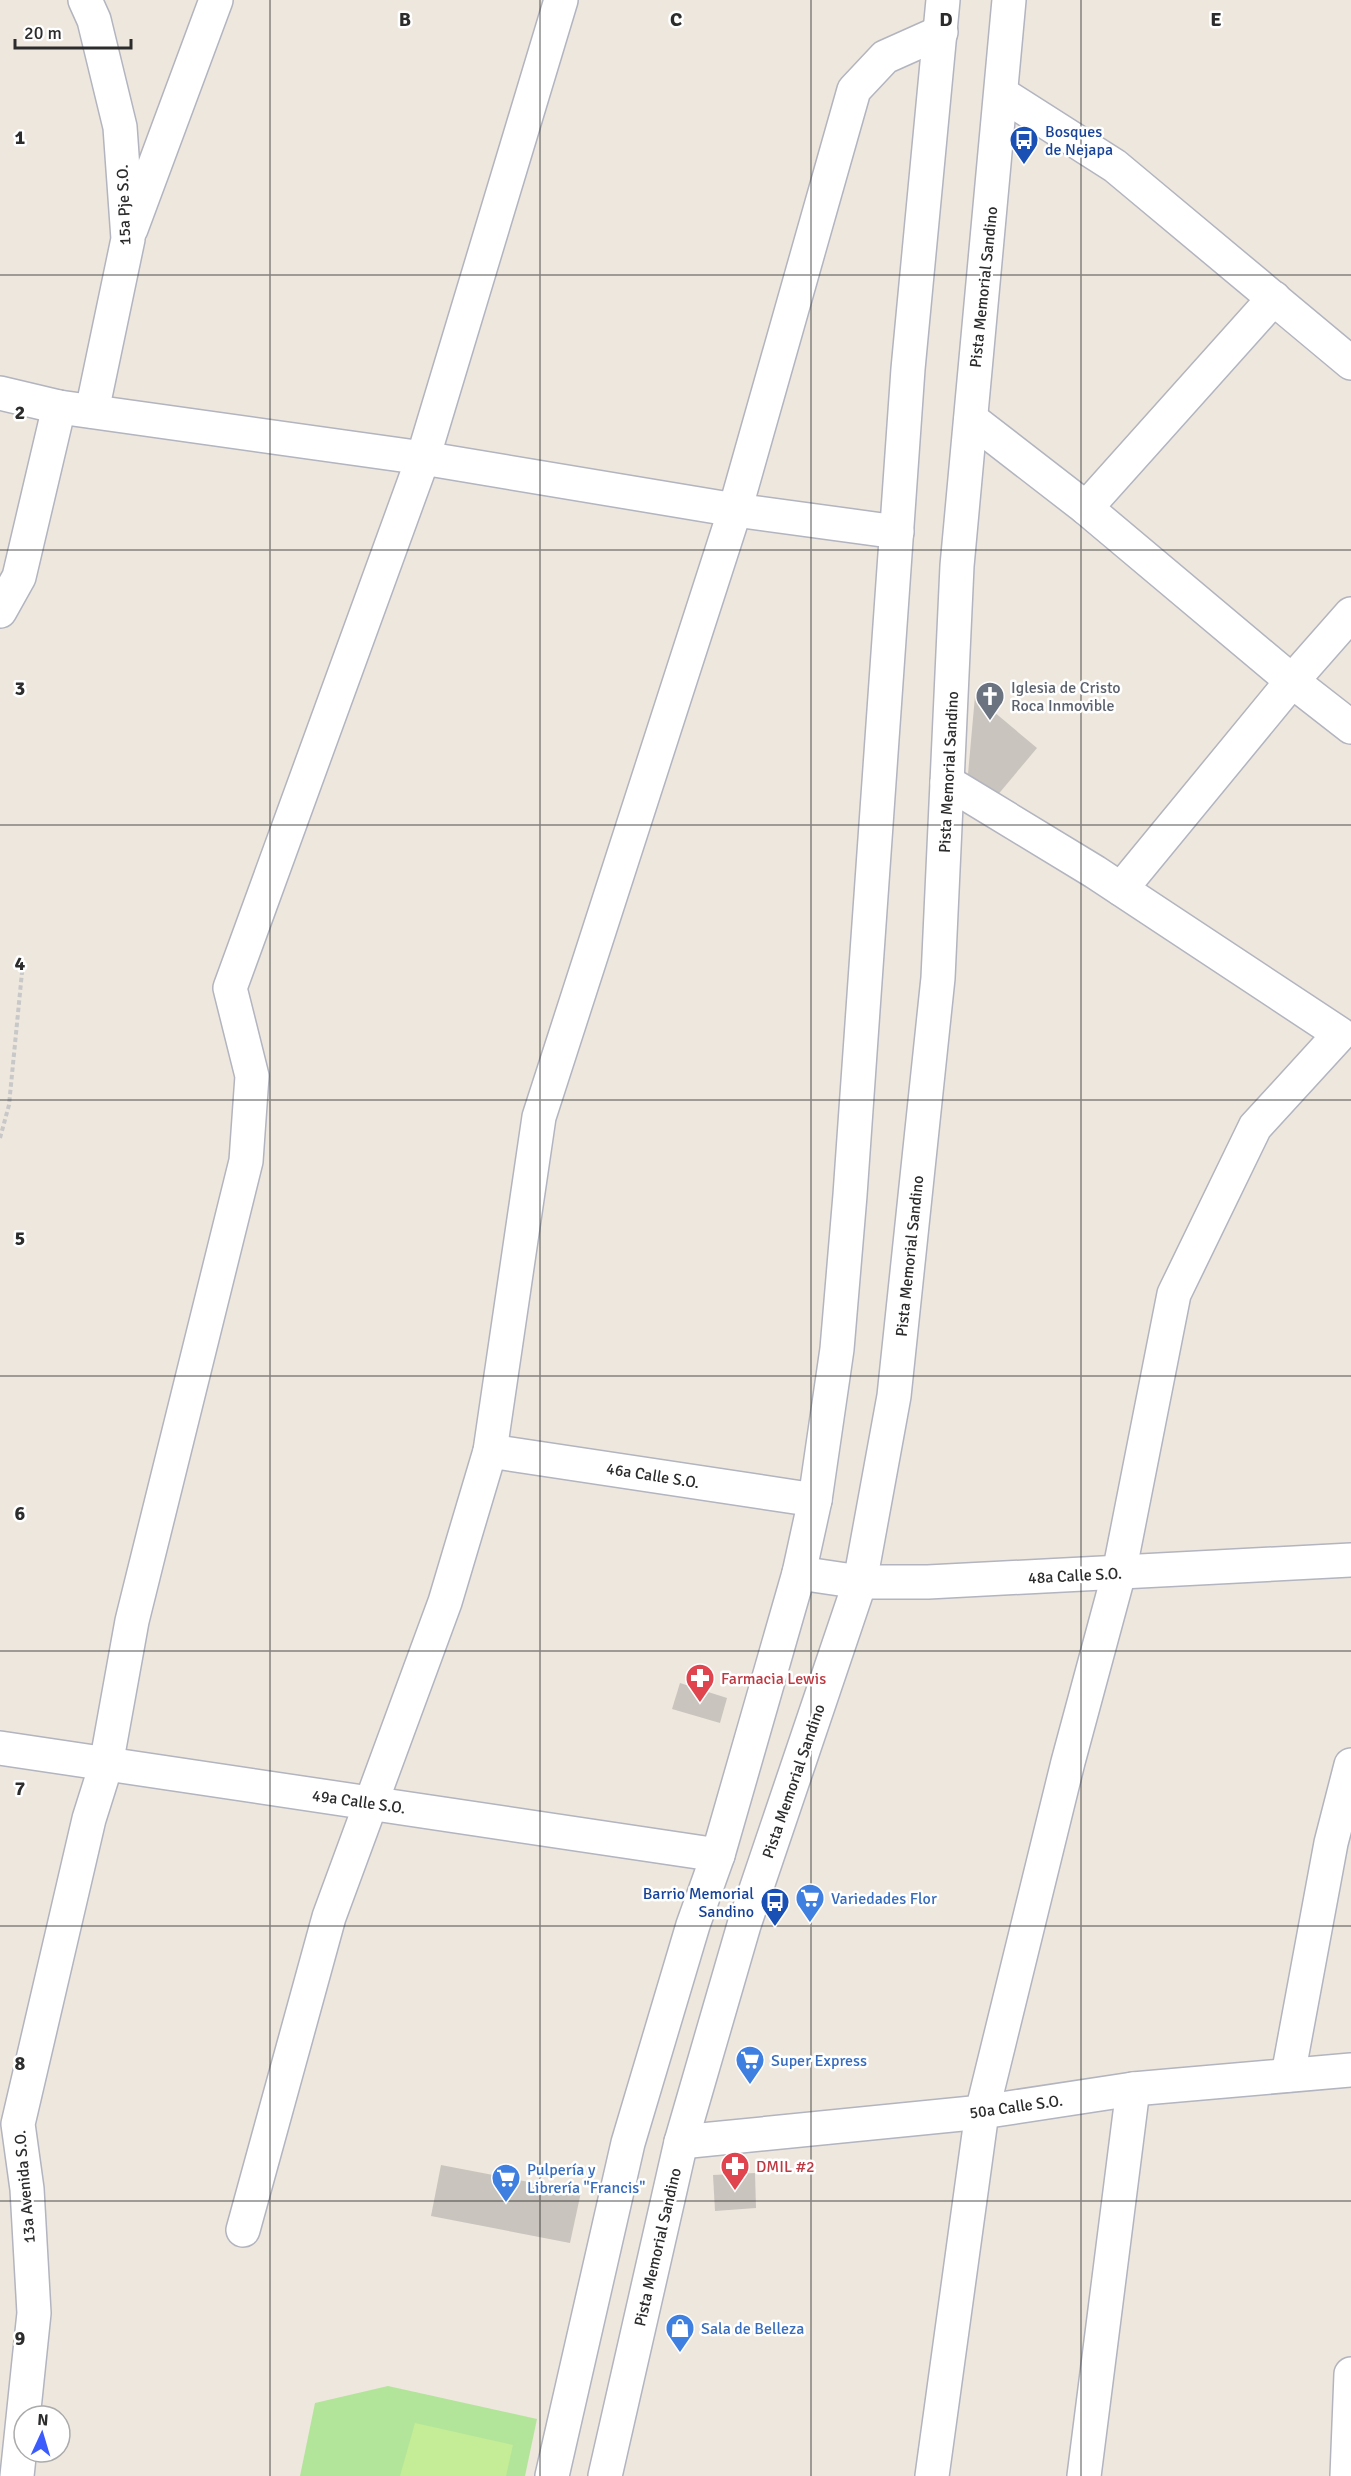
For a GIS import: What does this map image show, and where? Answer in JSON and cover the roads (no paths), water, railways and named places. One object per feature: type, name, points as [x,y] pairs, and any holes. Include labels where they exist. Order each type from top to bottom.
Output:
[{"type":"street","name":"15a Pje S.O.","points":[[85,0],[94,20],[120,127],[128,239],[92,411]]},
{"type":"street","points":[[128,239],[216,0]]},
{"type":"street","name":"13a Avenida S.O.","points":[[17,2476],[33,2313],[27,2189],[18,2124],[89,1819],[106,1765],[132,1621],[246,1161],[252,1076],[230,988],[423,458],[561,0]]},
{"type":"street","name":"Pista Memorial Sandino","points":[[604,2476],[681,2142],[744,1925],[860,1582],[894,1396],[938,978],[957,566],[1009,0]]},
{"type":"street","points":[[243,2230],[329,1917],[373,1803],[445,1602],[490,1451],[539,1117],[735,510],[854,90],[885,57],[942,16]]},
{"type":"street","points":[[552,2476],[628,2143],[693,1925],[718,1855],[800,1573],[815,1500],[837,1349],[908,369],[942,16]]},
{"type":"street","points":[[1002,94],[1114,166],[1351,363]]},
{"type":"street","points":[[1086,508],[1274,298]]},
{"type":"street","points":[[0,393],[59,407],[423,458],[735,510],[897,532]]},
{"type":"street","points":[[0,611],[19,577],[59,407]]},
{"type":"street","points":[[971,419],[1086,508],[1292,681],[1351,727]]},
{"type":"street","points":[[1120,889],[1292,681],[1351,614]]},
{"type":"street","points":[[932,2476],[982,2112],[1048,1843],[1119,1573],[1174,1294],[1255,1127],[1345,1030],[947,782]]},
{"type":"street","name":"46a Calle S.O.","points":[[490,1451],[815,1500]]},
{"type":"street","name":"48a Calle S.O.","points":[[800,1573],[860,1582],[928,1582],[1351,1560]]},
{"type":"street","name":"49a Calle S.O.","points":[[0,1748],[718,1855]]},
{"type":"street","points":[[1288,2075],[1332,1843],[1351,1765]]},
{"type":"street","name":"50a Calle S.O.","points":[[681,2142],[982,2112],[1133,2089],[1351,2070]]},
{"type":"street","points":[[1084,2476],[1133,2089]]},
{"type":"street","points":[[1347,2476],[1351,2374]]},
{"type":"place","name":"Bosques de Nejapa","points":[[1024,166]]},
{"type":"place","name":"Iglesia de Cristo Roca Inmovible","points":[[990,722]]},
{"type":"place","name":"Farmacia Lewis","points":[[700,1704]]},
{"type":"place","name":"Variedades Flor","points":[[810,1924]]},
{"type":"place","name":"Barrio Memorial Sandino","points":[[775,1928]]},
{"type":"place","name":"Super Express","points":[[750,2086]]},
{"type":"place","name":"DMIL #2","points":[[735,2192]]},
{"type":"place","name":"Pulpería y Librería \"Francis\"","points":[[506,2204]]},
{"type":"place","name":"Sala de Belleza","points":[[680,2354]]}]
